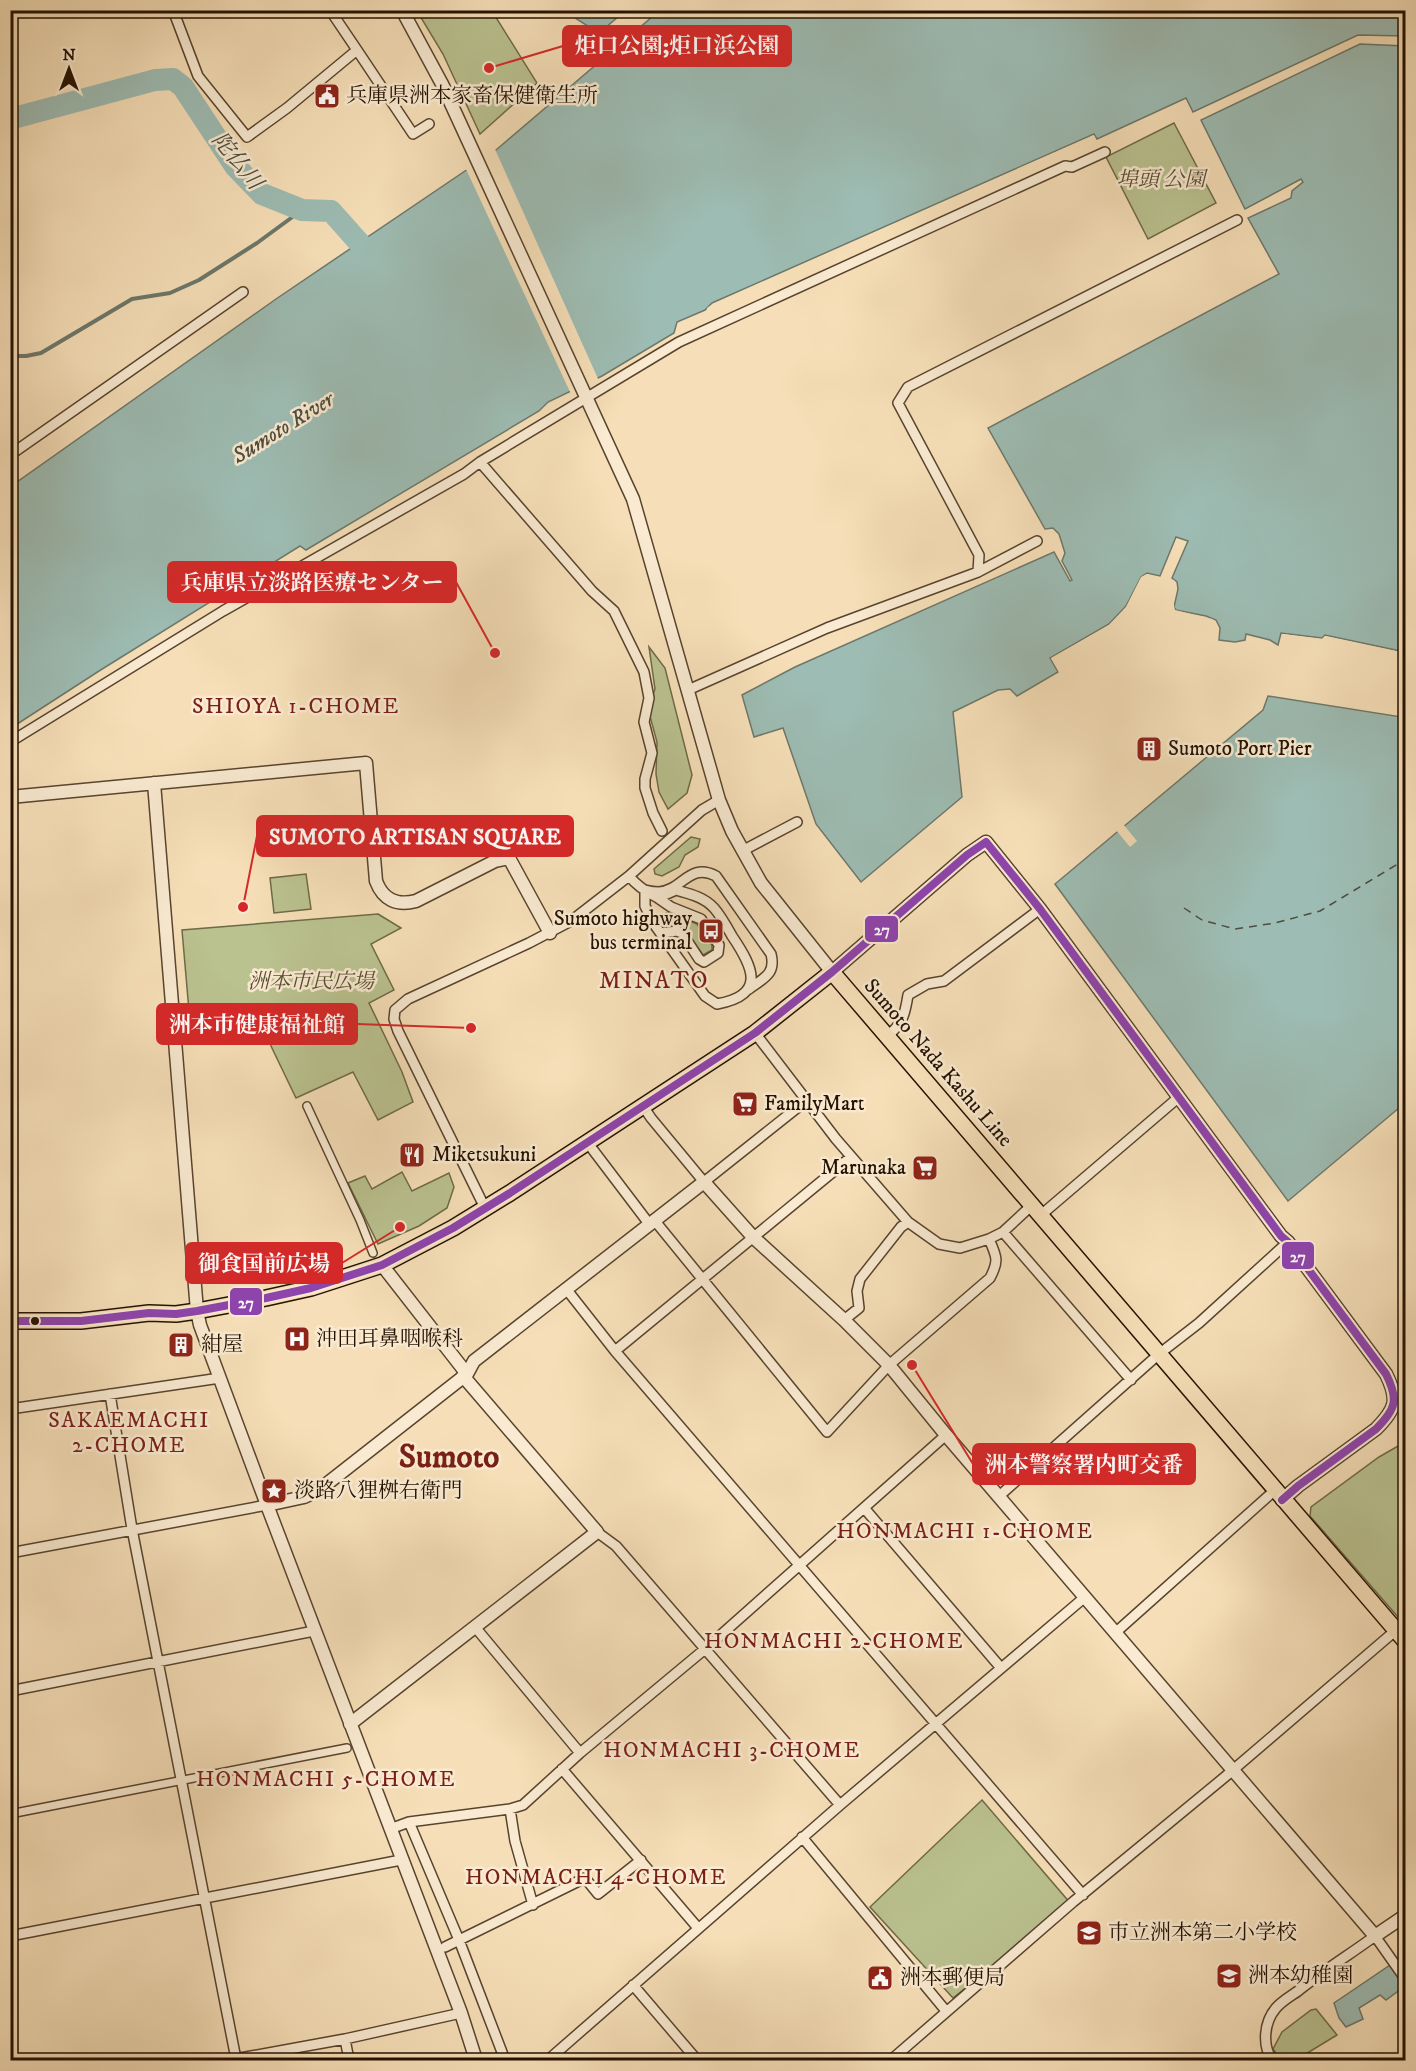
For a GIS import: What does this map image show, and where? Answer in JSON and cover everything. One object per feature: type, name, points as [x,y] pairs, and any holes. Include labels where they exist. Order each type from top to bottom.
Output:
[{"type":"main road","points":[[10,1329],[98,1329],[142,1325],[176,1314],[302,1290],[453,1228],[754,1033],[832,972]]},
{"type":"main road","name":"Sumoto Nada Kashu Line","points":[[832,972],[1400,1637]]},
{"type":"main road","points":[[10,1321],[81,1320],[149,1313],[176,1314]]},
{"type":"street","points":[[173,10],[198,76],[247,137],[287,108],[357,50]]},
{"type":"street","points":[[330,10],[413,134],[429,124]]},
{"type":"street","points":[[402,10],[442,84],[633,499],[719,800],[742,851],[761,883],[832,972],[966,855],[986,842],[1040,909],[1281,1236],[1288,1242],[1386,1374],[1394,1390],[1395,1404],[1387,1418],[1376,1430],[1298,1486],[1278,1496],[1115,1633]]},
{"type":"street","points":[[10,742],[223,610],[464,474],[480,462],[679,342],[1065,166],[1072,167],[1105,152]]},
{"type":"street","points":[[978,572],[979,555],[898,404],[908,387],[1237,220]]},
{"type":"street","points":[[10,455],[243,292]]},
{"type":"street","points":[[480,462],[592,591],[614,611],[644,672],[649,698],[644,722],[652,753],[645,788],[662,831]]},
{"type":"street","points":[[688,690],[828,628],[978,572],[1037,541]]},
{"type":"street","points":[[10,797],[366,763],[376,881],[381,893],[395,902],[416,901],[495,861],[509,858],[550,933]]},
{"type":"street","points":[[154,783],[197,1311],[200,1325],[401,1860],[461,2013],[476,2061]]},
{"type":"street","points":[[485,1208],[398,1032],[394,1016],[399,1005],[550,933],[570,921],[629,876],[702,810],[719,800]]},
{"type":"street","points":[[742,851],[796,822]]},
{"type":"street","points":[[429,843],[459,843]]},
{"type":"street","points":[[700,871],[708,871],[716,876],[771,954],[773,964],[770,973],[749,989],[726,1002],[717,1004],[705,996],[660,933],[645,906],[645,890],[660,892],[700,871]]},
{"type":"street","points":[[629,876],[635,884],[671,908],[701,919],[719,945],[718,953],[704,962],[699,960],[682,933],[677,931],[660,933]]},
{"type":"street","points":[[658,898],[676,890],[699,897],[715,908],[745,955],[750,969],[749,989]]},
{"type":"street","points":[[887,1036],[899,1027],[908,995],[927,984],[944,981],[1040,909]]},
{"type":"street","points":[[754,1033],[836,1139],[908,1222],[939,1244],[950,1248],[960,1248],[989,1239],[1036,1211],[1179,1097]]},
{"type":"street","points":[[10,1553],[267,1505],[303,1497],[319,1490],[465,1375],[474,1361],[653,1223],[807,1100]]},
{"type":"street","points":[[307,1106],[378,1259],[465,1375],[597,1532],[616,1546],[840,1805]]},
{"type":"street","points":[[643,1106],[704,1182],[753,1237],[844,1320],[889,1365],[946,1436],[1375,1936],[1406,1980]]},
{"type":"street","points":[[587,1142],[827,1432],[889,1365],[990,1278],[997,1266],[996,1254],[989,1239]]},
{"type":"street","points":[[615,1351],[851,1157]]},
{"type":"street","points":[[844,1320],[859,1308],[857,1291],[860,1279],[894,1235],[908,1222]]},
{"type":"street","points":[[1003,1232],[1131,1380]]},
{"type":"street","points":[[998,1497],[1159,1354],[1199,1323],[1288,1242]]},
{"type":"street","points":[[567,1290],[615,1351],[798,1566],[1083,1894]]},
{"type":"street","points":[[10,1409],[220,1378]]},
{"type":"street","points":[[110,1394],[132,1529],[205,1899],[233,2060],[345,2039],[461,2013]]},
{"type":"street","points":[[390,1829],[409,1821],[510,1809],[523,1805],[580,1753],[705,1649],[866,1509],[946,1436]]},
{"type":"street","points":[[866,1509],[1001,1668]]},
{"type":"street","points":[[350,1724],[597,1532]]},
{"type":"street","points":[[548,2061],[802,1837],[1085,1597]]},
{"type":"street","points":[[475,1627],[580,1753]]},
{"type":"street","points":[[10,1692],[314,1630]]},
{"type":"street","points":[[891,2061],[1083,1894],[1233,1770],[1400,1637]]},
{"type":"street","points":[[10,1814],[347,1748]]},
{"type":"street","points":[[562,1770],[699,1928]]},
{"type":"street","points":[[510,1809],[533,1905]]},
{"type":"street","points":[[409,1821],[459,1940],[505,2061]]},
{"type":"street","points":[[802,1837],[946,2011]]},
{"type":"street","points":[[10,1936],[401,1860]]},
{"type":"street","points":[[445,1947],[585,1878],[598,1894],[641,1860]]},
{"type":"street","points":[[1272,2061],[1265,2047],[1268,2023],[1276,2008],[1318,1975],[1406,1915]]},
{"type":"street","points":[[633,1986],[697,2061]]},
{"type":"street","points":[[345,2039],[349,2061]]},
{"type":"green space","points":[[417,11],[492,11],[537,83],[480,134],[443,54]]},
{"type":"green space","name":"埠頭 公園","points":[[1174,123],[1216,203],[1148,239],[1106,157]]},
{"type":"green space","points":[[649,647],[665,668],[692,775],[687,793],[668,809],[659,792],[656,774],[657,742],[648,709],[655,689]]},
{"type":"green space","points":[[691,837],[700,839],[698,847],[685,855],[679,867],[662,876],[655,874],[654,869]]},
{"type":"green space","points":[[306,874],[311,909],[274,913],[270,878]]},
{"type":"green space","points":[[666,913],[697,924],[712,945],[712,950],[703,955],[684,927],[664,924],[663,915]]},
{"type":"green space","name":"洲本市民広場","points":[[378,914],[401,928],[371,944],[394,990],[369,1003],[402,1072],[413,1102],[378,1120],[353,1072],[296,1098],[271,1046],[269,1027],[191,1034],[182,930]]},
{"type":"green space","points":[[402,1172],[412,1191],[449,1173],[454,1187],[447,1208],[419,1226],[378,1244],[348,1183],[365,1176],[372,1189]]},
{"type":"green space","points":[[1405,1442],[1405,1625],[1310,1516],[1311,1507],[1379,1457]]},
{"type":"green space","points":[[982,1800],[1071,1904],[953,1998],[870,1907]]},
{"type":"green space","points":[[1316,2009],[1337,2035],[1296,2060],[1281,2060],[1273,2049],[1282,2032],[1311,2010]]},
{"type":"water","points":[[566,11],[625,11],[599,33]]},
{"type":"water","name":"Sumoto River","points":[[659,11],[1405,11],[1405,36],[1358,35],[1193,112],[1186,98],[1097,139],[1094,134],[712,303],[705,310],[677,322],[674,333],[602,376],[548,402],[539,411],[306,550],[300,546],[11,728],[10,487],[276,299],[496,150]]},
{"type":"water","points":[[1360,44],[1405,46],[1405,652],[1325,635],[1322,638],[1281,633],[1278,645],[1270,640],[1246,634],[1245,640],[1235,642],[1219,640],[1220,628],[1216,620],[1176,610],[1174,607],[1178,589],[1177,582],[1172,578],[1188,541],[1176,537],[1160,576],[1147,573],[1141,577],[1126,606],[1109,624],[1050,658],[1058,672],[1017,696],[1010,689],[998,690],[953,712],[962,797],[861,882],[816,824],[783,728],[754,737],[742,695],[795,667],[1054,552],[1070,581],[1072,580],[1062,561],[1065,553],[1059,534],[1053,528],[1045,529],[988,428],[1279,274],[1248,218],[1291,198],[1292,191],[1303,182],[1301,179],[1245,209],[1201,120]]},
{"type":"water","points":[[1405,682],[1405,1103],[1288,1201],[1055,884],[1263,710],[1268,696],[1401,717]]},
{"type":"water","points":[[1405,1197],[1405,1285],[1402,1218]]},
{"type":"water","points":[[1405,1955],[1405,1986],[1386,2000],[1380,1995],[1359,2008],[1363,2019],[1346,2027],[1339,2018],[1334,2003]]},
{"type":"pier","points":[[1094,135],[1097,142],[1093,137],[714,306],[707,313],[680,324],[677,328],[678,324],[707,312],[707,308],[713,304]]},
{"type":"pier","points":[[494,147],[599,381],[571,394],[465,167]]},
{"type":"pier","points":[[1147,574],[1159,578],[1147,576],[1143,579],[1128,608],[1111,626],[1054,659],[1061,671],[1059,672],[1051,658],[1109,625],[1126,607],[1141,577]]},
{"type":"pier","points":[[1170,580],[1176,583],[1173,601],[1175,610],[1212,619],[1216,626],[1211,621],[1174,612],[1171,602],[1175,583]]},
{"type":"pier","points":[[1283,634],[1322,639],[1325,636],[1406,655],[1325,638],[1322,641],[1283,636],[1279,647]]},
{"type":"pier","points":[[1123,824],[1137,841],[1130,847],[1116,830]]},
{"type":"waterway","name":"陀仏川","points":[[10,119],[155,80],[173,79],[183,87],[235,166],[262,194],[302,210],[331,211],[379,265]]},
{"type":"waterway","points":[[10,356],[41,353],[132,299],[170,293],[199,280],[257,243],[302,210]]},
{"type":"ferry route","points":[[1184,908],[1202,920],[1235,929],[1275,923],[1320,911],[1406,859]]},
{"type":"transit line","name":"27","points":[[10,1321],[81,1321],[149,1313],[176,1314],[197,1311],[311,1288],[382,1265],[453,1228],[510,1193],[755,1033],[832,972],[967,855],[986,842],[1040,909],[1281,1236],[1288,1242],[1386,1374],[1394,1398],[1388,1416],[1376,1429],[1282,1500]]},
{"type":"place","name":"炬口公園;炬口浜公園","points":[[489,68]]},
{"type":"place","name":"兵庫県洲本家畜保健衛生所","points":[[327,96]]},
{"type":"place","name":"兵庫県立淡路医療センター","points":[[495,653]]},
{"type":"place","name":"Sumoto Port Pier","points":[[1149,749]]},
{"type":"place","name":"SUMOTO ARTISAN SQUARE","points":[[243,907]]},
{"type":"place","name":"Sumoto highway bus terminal","points":[[711,931]]},
{"type":"place","name":"洲本市健康福祉館","points":[[471,1028]]},
{"type":"place","name":"FamilyMart","points":[[745,1104]]},
{"type":"place","name":"Miketsukuni","points":[[412,1155]]},
{"type":"place","name":"Marunaka","points":[[925,1168]]},
{"type":"place","name":"御食国前広場","points":[[400,1227]]},
{"type":"place","name":"沖田耳鼻咽喉科","points":[[297,1339]]},
{"type":"place","name":"紺屋","points":[[181,1345]]},
{"type":"place","name":"洲本警察署内町交番","points":[[912,1365]]},
{"type":"place","name":"淡路八狸桝右衛門","points":[[274,1491]]},
{"type":"place","name":"市立洲本第二小学校","points":[[1089,1933]]},
{"type":"place","name":"洲本幼稚園","points":[[1229,1976]]},
{"type":"place","name":"洲本郵便局","points":[[880,1978]]},
{"type":"district","name":"SHIOYA 1-CHOME","points":[[296,706]]},
{"type":"district","name":"MINATO","points":[[654,981]]},
{"type":"district","name":"SAKAEMACHI 2-CHOME","points":[[129,1432]]},
{"type":"district","name":"Sumoto","points":[[449,1457]]},
{"type":"district","name":"HONMACHI 1-CHOME","points":[[965,1531]]},
{"type":"district","name":"HONMACHI 2-CHOME","points":[[834,1641]]},
{"type":"district","name":"HONMACHI 3-CHOME","points":[[732,1750]]},
{"type":"district","name":"HONMACHI 5-CHOME","points":[[326,1779]]},
{"type":"district","name":"HONMACHI 4-CHOME","points":[[596,1877]]}]
